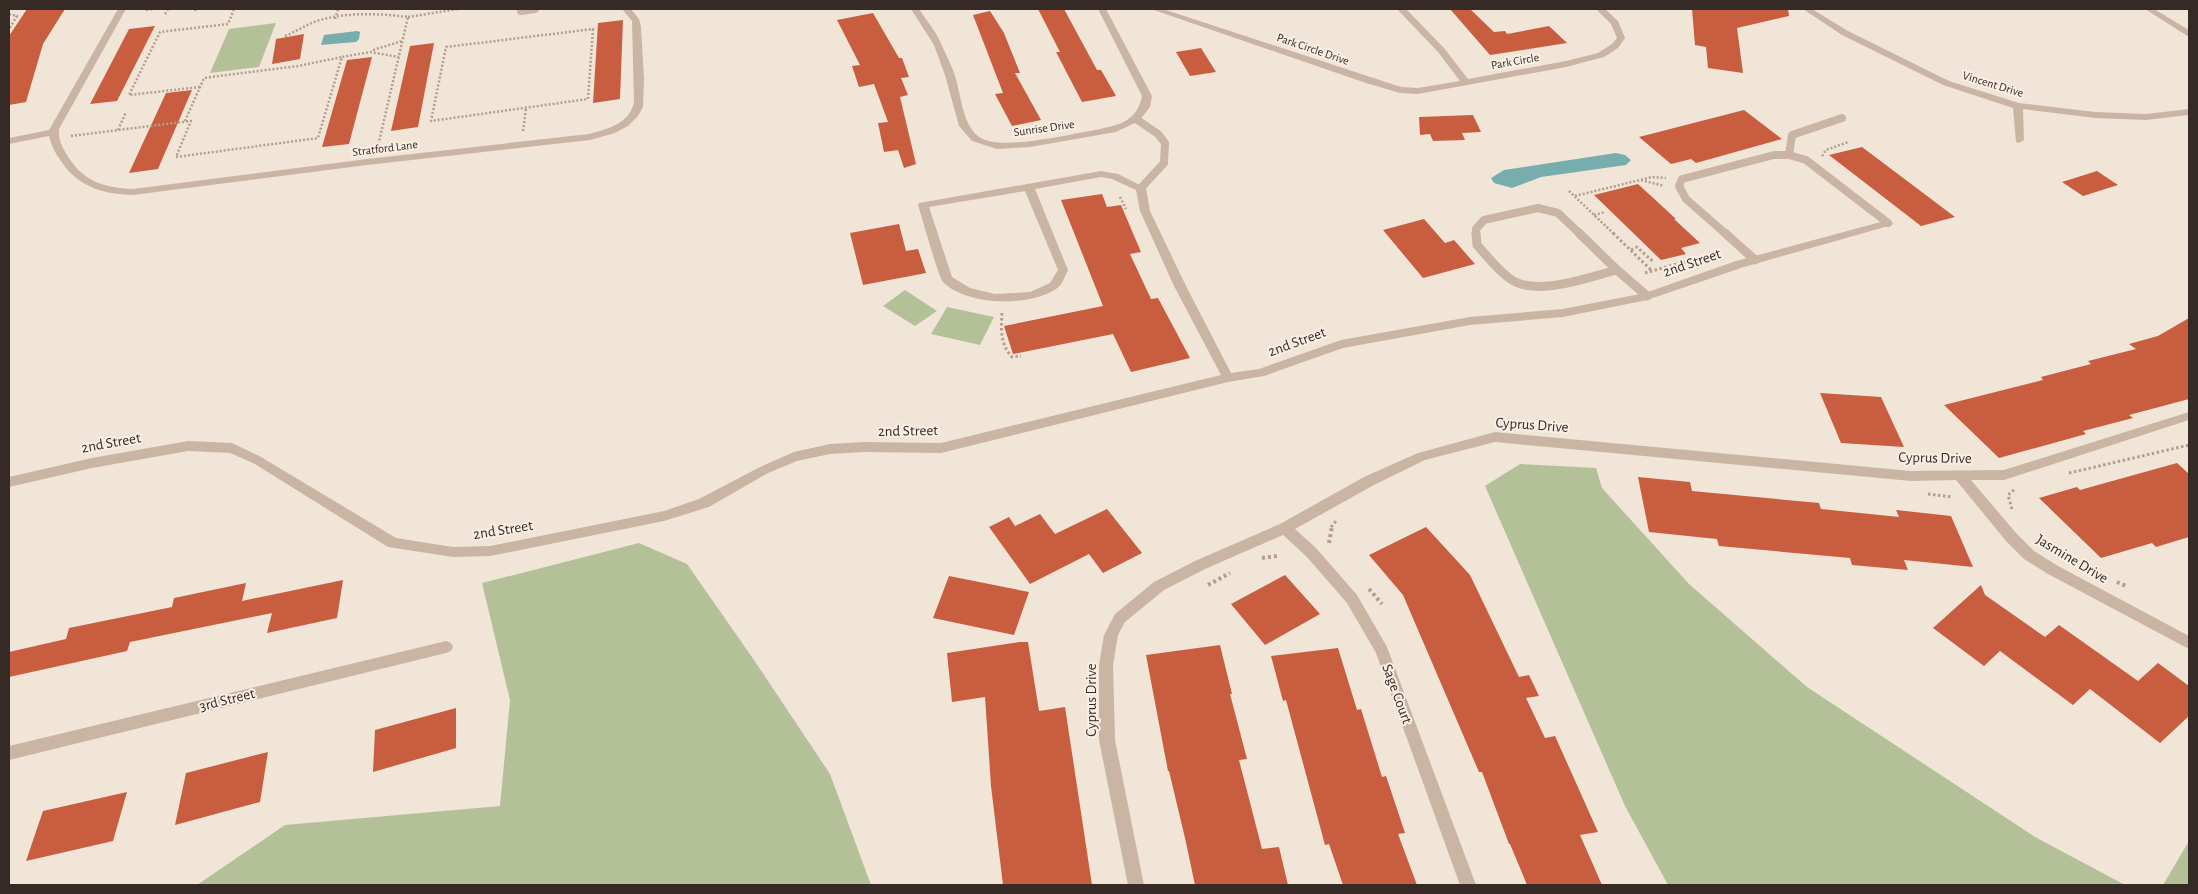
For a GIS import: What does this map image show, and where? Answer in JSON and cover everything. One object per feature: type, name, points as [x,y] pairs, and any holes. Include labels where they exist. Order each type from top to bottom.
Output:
[{"type":"street","points":[[9,141],[54,132],[122,9]]},
{"type":"street","name":"Stratford Lane","points":[[54,132],[53,140],[69,168],[86,183],[114,192],[590,137],[622,126],[638,108],[640,94],[636,20],[626,9]]},
{"type":"street","name":"Sunrise Drive","points":[[916,9],[938,45],[950,75],[964,126],[975,139],[996,146],[1030,144],[1116,129],[1136,119]]},
{"type":"street","points":[[1102,9],[1147,96],[1145,107],[1136,119]]},
{"type":"street","name":"Park Circle Drive","points":[[1155,9],[1394,88],[1418,91],[1466,82]]},
{"type":"street","points":[[1401,9],[1441,50],[1466,82]]},
{"type":"street","name":"Park Circle","points":[[1466,82],[1566,64],[1601,55],[1615,46],[1621,38],[1615,23],[1600,9]]},
{"type":"street","name":"Vincent Drive","points":[[1807,9],[1845,33],[1946,83],[2018,106],[2095,115],[2146,117],[2189,112]]},
{"type":"street","points":[[2149,9],[2189,34]]},
{"type":"street","points":[[2018,106],[2019,140]]},
{"type":"street","points":[[1029,187],[1063,270],[1054,286],[1032,296],[995,298],[966,291],[948,279],[923,205],[1101,174],[1121,179],[1141,188],[1145,211],[1180,286],[1228,378]]},
{"type":"street","name":"2nd Street","points":[[9,482],[92,462],[188,446],[232,448],[258,460],[393,542],[453,552],[490,552],[664,516],[704,503],[764,470],[794,457],[830,449],[864,447],[901,449],[941,448],[1228,378],[1260,373],[1341,344],[1470,321],[1563,313],[1647,296],[1755,260],[1888,223]]},
{"type":"street","name":"Cyprus Drive","points":[[1136,885],[1108,740],[1106,665],[1111,635],[1120,618],[1159,586],[1200,565],[1285,528],[1370,481],[1422,456],[1495,437],[1911,476],[2004,475],[2189,416]]},
{"type":"street","name":"Jasmine Drive","points":[[1959,475],[2011,537],[2029,555],[2053,570],[2189,642]]},
{"type":"street","name":"Sage Court","points":[[1285,528],[1311,552],[1352,599],[1382,651],[1468,885]]},
{"type":"street","name":"3rd Street","points":[[9,753],[446,646]]},
{"type":"lane","points":[[521,11],[535,9]]},
{"type":"lane","points":[[1789,155],[1792,135],[1842,118]]},
{"type":"lane","points":[[1136,119],[1158,134],[1165,143],[1164,163],[1141,188]]},
{"type":"lane","points":[[1755,260],[1686,199],[1679,186],[1682,179],[1774,155],[1789,155],[1806,160],[1888,223]]},
{"type":"lane","points":[[1617,270],[1547,287],[1528,286],[1510,279],[1477,245],[1476,229],[1484,220],[1538,208],[1558,213],[1647,296]]},
{"type":"path","points":[[146,10],[153,9]]},
{"type":"path","points":[[165,14],[168,9]]},
{"type":"path","points":[[200,87],[129,95],[160,32],[228,24],[234,9]]},
{"type":"path","points":[[334,18],[338,9]]},
{"type":"path","points":[[384,13],[386,9]]},
{"type":"path","points":[[285,36],[314,22],[334,18],[384,13],[408,17],[458,9]]},
{"type":"path","points":[[9,14],[17,16],[9,29]]},
{"type":"path","points":[[376,154],[408,17]]},
{"type":"path","points":[[593,29],[588,99],[526,108],[431,121],[446,47],[593,29]]},
{"type":"path","points":[[185,121],[204,78],[277,69],[370,52],[403,40]]},
{"type":"path","points":[[370,52],[383,52],[399,57]]},
{"type":"path","points":[[70,136],[191,121],[176,157],[318,138],[342,57]]},
{"type":"path","points":[[277,69],[278,65]]},
{"type":"path","points":[[523,132],[526,108]]},
{"type":"path","points":[[118,130],[126,112]]},
{"type":"path","points":[[1820,158],[1826,150],[1848,142]]},
{"type":"path","points":[[1574,196],[1640,179],[1659,176],[1666,178]]},
{"type":"path","points":[[1640,179],[1664,186]]},
{"type":"path","points":[[1569,191],[1652,271]]},
{"type":"path","points":[[1118,192],[1126,210]]},
{"type":"path","points":[[1594,215],[1605,212]]},
{"type":"path","points":[[1630,250],[1637,247],[1651,260],[1654,259]]},
{"type":"path","points":[[1003,308],[1001,335],[1007,352],[1012,357],[1022,356]]},
{"type":"path","points":[[2066,474],[2189,445]]},
{"type":"path","points":[[2014,513],[2008,495],[2019,487]]},
{"type":"path","points":[[1333,548],[1328,542],[1330,528],[1339,518]]},
{"type":"path","points":[[2110,579],[2126,586]]},
{"type":"path","points":[[1365,585],[1382,604]]},
{"type":"green space","points":[[276,23],[259,67],[210,73],[229,29]]},
{"type":"green space","points":[[905,290],[937,311],[915,326],[883,306]]},
{"type":"green space","points":[[947,307],[994,317],[980,345],[931,334]]},
{"type":"green space","points":[[1520,464],[1596,468],[1602,488],[1689,584],[1807,687],[2035,837],[2125,885],[1668,885],[1625,806],[1485,486]]},
{"type":"green space","points":[[639,543],[687,564],[754,660],[830,774],[871,885],[197,885],[285,825],[500,806],[510,700],[482,583]]},
{"type":"green space","points":[[2189,841],[2189,885],[2163,885]]},
{"type":"water","points":[[360,32],[359,39],[356,42],[321,45],[324,35]]},
{"type":"water","points":[[1616,153],[1625,155],[1631,160],[1626,165],[1541,177],[1512,188],[1494,183],[1491,178],[1504,170]]},
{"type":"building","points":[[27,9],[65,9],[43,44],[26,102],[9,105],[9,36]]},
{"type":"building","points":[[1038,9],[1064,9],[1097,70],[1101,70],[1116,96],[1082,102],[1056,52],[1060,52]]},
{"type":"building","points":[[1450,9],[1470,9],[1494,32],[1505,31],[1507,34],[1549,26],[1567,43],[1490,55]]},
{"type":"building","points":[[1692,9],[1788,9],[1789,16],[1737,28],[1743,73],[1708,68],[1706,47],[1695,45]]},
{"type":"building","points":[[990,11],[1004,33],[1020,73],[1015,73],[1041,120],[1012,126],[995,94],[1003,93],[973,15]]},
{"type":"building","points":[[873,13],[899,58],[902,58],[909,77],[901,78],[908,95],[900,97],[916,164],[904,168],[898,150],[884,152],[878,123],[888,122],[874,84],[859,87],[852,66],[860,65],[837,20]]},
{"type":"building","points":[[623,20],[620,99],[593,103],[598,23]]},
{"type":"building","points":[[155,26],[117,101],[90,104],[129,29]]},
{"type":"building","points":[[304,34],[300,59],[272,64],[276,39]]},
{"type":"building","points":[[434,43],[418,127],[391,131],[410,46]]},
{"type":"building","points":[[1201,48],[1216,72],[1190,76],[1176,52]]},
{"type":"building","points":[[372,57],[349,144],[322,147],[347,60]]},
{"type":"building","points":[[192,90],[158,169],[129,173],[166,93]]},
{"type":"building","points":[[1744,110],[1782,139],[1696,163],[1691,159],[1671,164],[1639,137]]},
{"type":"building","points":[[1473,115],[1481,132],[1462,133],[1465,140],[1433,141],[1430,134],[1420,135],[1419,117]]},
{"type":"building","points":[[1862,147],[1955,217],[1921,226],[1829,155]]},
{"type":"building","points":[[2097,171],[2118,185],[2083,196],[2062,182]]},
{"type":"building","points":[[1638,184],[1700,243],[1681,248],[1686,254],[1661,260],[1594,195]]},
{"type":"building","points":[[1102,194],[1107,207],[1121,205],[1141,252],[1130,254],[1151,299],[1158,298],[1190,358],[1131,372],[1113,334],[1013,354],[1004,326],[1103,306],[1061,200]]},
{"type":"building","points":[[1424,219],[1445,243],[1454,240],[1475,264],[1423,278],[1383,230]]},
{"type":"building","points":[[899,224],[906,251],[918,249],[926,273],[863,285],[850,233]]},
{"type":"building","points":[[2189,318],[2189,399],[2129,415],[2133,418],[2083,431],[2086,434],[1999,458],[1944,405],[2043,380],[2041,377],[2091,364],[2088,361],[2136,349],[2129,344],[2158,336]]},
{"type":"building","points":[[1820,393],[1881,397],[1904,447],[1841,443]]},
{"type":"building","points":[[2177,463],[2189,474],[2189,537],[2156,547],[2152,543],[2101,558],[2039,498],[2077,487],[2080,490]]},
{"type":"building","points":[[1638,477],[1690,482],[1692,491],[1819,503],[1821,509],[1899,517],[1896,510],[1951,516],[1973,567],[1904,560],[1908,570],[1852,565],[1850,558],[1719,546],[1717,539],[1649,532]]},
{"type":"building","points":[[1107,509],[1142,553],[1103,573],[1089,554],[1030,584],[989,527],[1009,517],[1015,526],[1040,514],[1055,534]]},
{"type":"building","points":[[1426,527],[1470,575],[1519,677],[1529,675],[1539,696],[1526,698],[1545,738],[1555,736],[1598,832],[1580,835],[1602,885],[1527,885],[1509,844],[1482,772],[1479,772],[1403,595],[1369,555]]},
{"type":"building","points":[[1285,575],[1320,614],[1265,645],[1231,604]]},
{"type":"building","points":[[949,576],[1029,592],[1014,635],[933,618]]},
{"type":"building","points":[[343,580],[337,618],[267,633],[272,613],[130,642],[127,651],[9,677],[9,652],[66,639],[69,628],[172,607],[174,598],[246,583],[242,601]]},
{"type":"building","points":[[1981,585],[1985,595],[2045,637],[2059,625],[2138,681],[2158,663],[2189,686],[2189,716],[2160,743],[2090,689],[2073,705],[2000,651],[1984,666],[1933,628]]},
{"type":"building","points":[[1028,642],[1039,711],[1065,707],[1092,885],[1003,885],[991,786],[985,697],[952,702],[947,653]]},
{"type":"building","points":[[1220,645],[1232,694],[1230,694],[1247,759],[1239,760],[1262,849],[1279,847],[1288,885],[1195,885],[1168,771],[1146,655]]},
{"type":"building","points":[[1338,648],[1357,710],[1361,709],[1382,777],[1386,776],[1405,833],[1398,834],[1417,885],[1343,885],[1329,844],[1325,845],[1286,700],[1283,701],[1271,656]]},
{"type":"building","points":[[456,708],[456,748],[373,772],[375,730]]},
{"type":"building","points":[[268,752],[260,802],[175,825],[186,773]]},
{"type":"building","points":[[127,792],[113,841],[26,861],[43,811]]}]
